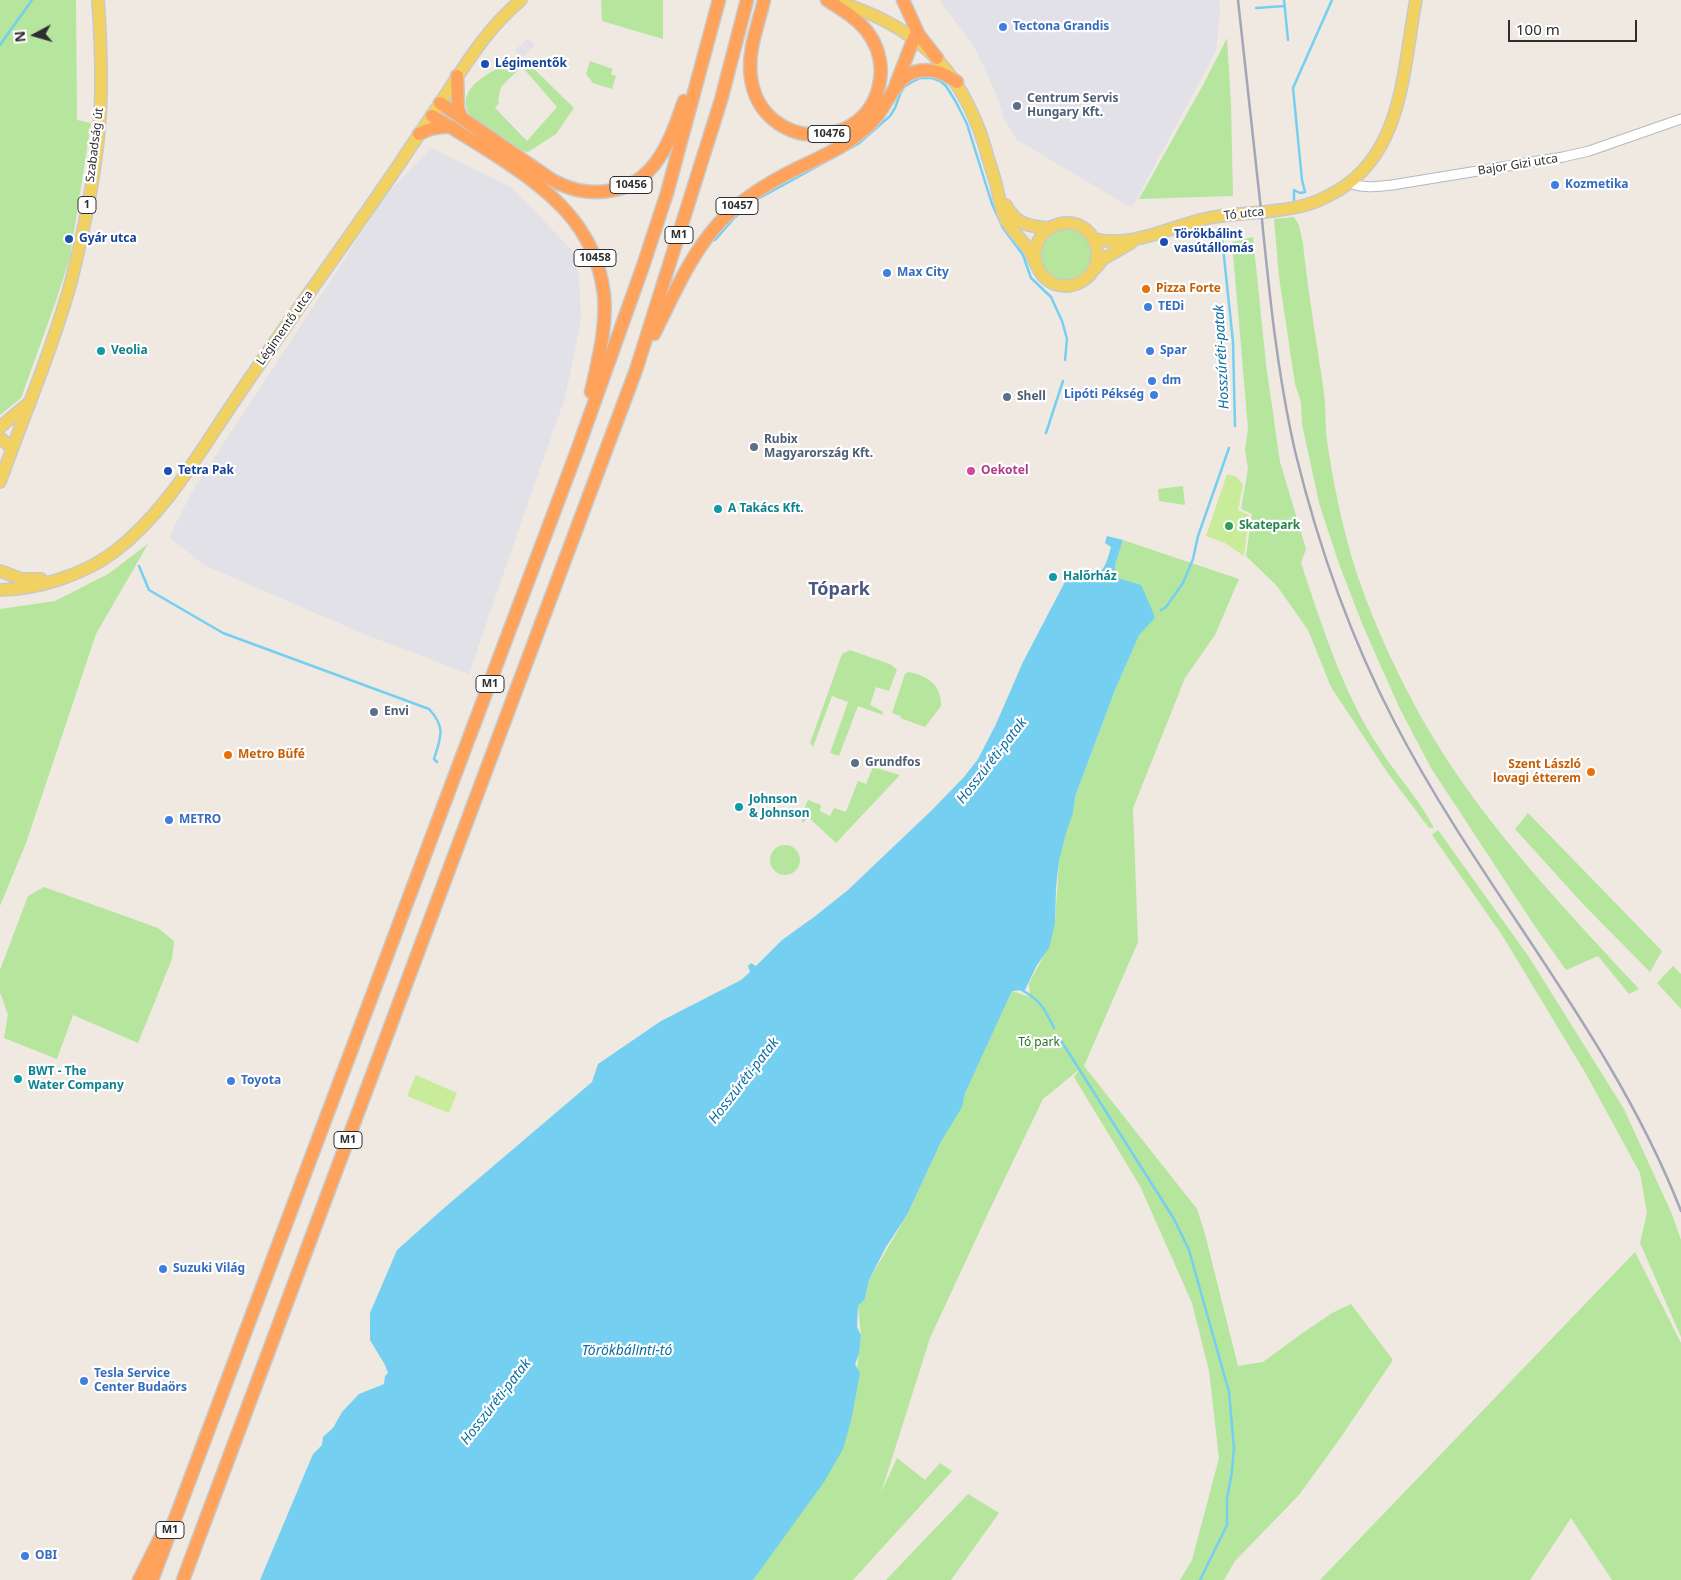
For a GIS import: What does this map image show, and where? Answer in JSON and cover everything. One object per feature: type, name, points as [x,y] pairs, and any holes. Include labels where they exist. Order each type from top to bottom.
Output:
[{"type":"highway","name":"M1","points":[[152,1580],[577,452],[644,266],[664,202],[719,0]]},
{"type":"highway","name":"M1","points":[[183,1580],[636,370],[721,100],[747,0]]},
{"type":"highway","name":"10476","points":[[764,2],[750,57],[751,79],[756,96],[769,115],[790,130],[809,135],[825,135],[841,131],[864,115],[877,94],[881,76],[880,58],[872,38],[858,21],[827,0]]},
{"type":"highway","points":[[902,0],[919,35],[937,58]]},
{"type":"highway","name":"10456","points":[[440,103],[525,163],[562,186],[592,192],[624,188],[637,182],[648,172],[669,142],[715,16]]},
{"type":"highway","name":"10457","points":[[892,94],[914,38]]},
{"type":"highway","name":"10457","points":[[636,370],[686,270],[719,223],[742,202],[757,191],[855,138],[878,115],[892,94],[908,76],[920,71],[932,70],[940,72],[957,82]]},
{"type":"highway","points":[[457,76],[458,109],[462,118]]},
{"type":"highway","name":"10458","points":[[432,116],[524,173],[570,214],[588,242],[596,262],[604,296],[604,326],[598,363],[577,452]]},
{"type":"highway","points":[[419,134],[433,128],[452,127]]},
{"type":"highway","points":[[139,1580],[189,1480]]},
{"type":"main road","name":"Szabadság út","points":[[30,402],[71,281],[91,184],[99,130],[101,85],[98,0]]},
{"type":"main road","name":"Légimentő utca","points":[[0,590],[15,590],[58,580],[90,566],[113,553],[156,513],[174,490],[290,318],[328,267],[432,116],[471,54],[493,26],[521,0]]},
{"type":"main road","points":[[831,0],[866,11],[880,18],[914,38],[937,58],[957,82],[976,121],[996,183],[1011,214],[1030,226],[1050,228]]},
{"type":"main road","name":"Tó utca","points":[[1094,269],[1103,259],[1134,241],[1205,219],[1301,207],[1322,200],[1351,183],[1374,157],[1392,122],[1401,93],[1416,0]]},
{"type":"main road","points":[[996,183],[1000,206],[1007,221],[1028,249],[1045,279],[1062,286],[1074,285],[1086,279],[1094,269],[1098,254],[1094,239],[1086,230],[1074,224],[1062,223],[1050,228],[1041,235],[1036,246],[1036,263]]},
{"type":"main road","name":"Tó utca","points":[[1094,239],[1112,242],[1134,241]]},
{"type":"main road","points":[[0,428],[30,402]]},
{"type":"main road","name":"1","points":[[0,482],[30,402]]},
{"type":"main road","points":[[0,438],[12,448]]},
{"type":"main road","points":[[0,572],[22,579]]},
{"type":"main road","points":[[0,578],[58,580]]},
{"type":"main road","points":[[0,598],[36,589],[58,580]]},
{"type":"street","name":"Bajor Gizi utca","points":[[1351,183],[1356,186],[1374,187],[1392,185],[1563,157],[1589,151],[1681,119]]},
{"type":"shaded area","points":[[939,0],[1219,0],[1220,9],[1216,51],[1132,208],[1017,140],[1004,119],[998,98],[974,46]]},
{"type":"shaded area","points":[[528,38],[535,45],[523,57],[515,50]]},
{"type":"shaded area","name":"Tetra Pak","points":[[431,148],[511,187],[571,249],[579,277],[581,321],[565,398],[469,674],[364,634],[204,565],[169,537],[193,490],[387,194]]},
{"type":"green space","points":[[0,0],[76,0],[77,120],[91,123],[70,257],[21,398],[0,415]]},
{"type":"green space","points":[[601,0],[663,0],[663,39],[602,21]]},
{"type":"green space","points":[[1227,38],[1233,196],[1139,199],[1203,85]]},
{"type":"green space","points":[[590,61],[613,69],[611,74],[616,76],[612,89],[593,83],[586,74]]},
{"type":"green space","points":[[509,62],[519,69],[501,87],[499,103],[495,108],[527,141],[557,107],[524,69],[530,65],[574,108],[556,134],[528,152],[518,150],[470,115],[466,105],[470,89],[476,82]]},
{"type":"green space","points":[[1294,217],[1299,225],[1303,244],[1324,393],[1327,441],[1335,488],[1354,565],[1378,630],[1409,694],[1453,769],[1528,867],[1639,989],[1629,994],[1598,956],[1566,970],[1534,925],[1431,768],[1399,707],[1363,626],[1338,561],[1319,503],[1302,424],[1301,402],[1295,384],[1279,277],[1274,219]]},
{"type":"green space","points":[[1067,229],[1077,231],[1085,237],[1091,245],[1093,255],[1091,265],[1085,273],[1077,279],[1067,281],[1057,279],[1049,273],[1043,265],[1041,255],[1043,245],[1049,237],[1057,231]]},
{"type":"green space","points":[[1253,237],[1266,364],[1280,462],[1306,549],[1301,563],[1343,680],[1365,725],[1434,828],[1429,828],[1387,772],[1331,687],[1308,630],[1277,586],[1246,556],[1252,514],[1241,509],[1248,469],[1245,450],[1248,428],[1232,242]]},
{"type":"green space","name":"Skatepark","points":[[1227,474],[1237,477],[1243,485],[1238,510],[1249,515],[1244,556],[1225,543],[1206,536]]},
{"type":"green space","points":[[1183,486],[1185,505],[1159,501],[1158,489]]},
{"type":"green space","name":"Tó park","points":[[1123,540],[1239,579],[1215,635],[1185,678],[1133,808],[1138,942],[1084,1066],[1197,1209],[1238,1366],[1263,1362],[1332,1313],[1351,1304],[1393,1360],[1299,1495],[1235,1561],[1224,1580],[1180,1580],[1192,1560],[1219,1458],[1209,1371],[1192,1303],[1140,1186],[1074,1077],[1080,1069],[1043,1099],[990,1209],[930,1338],[881,1493],[897,1458],[925,1480],[940,1463],[952,1471],[853,1580],[753,1580],[851,1421],[861,1335],[858,1306],[865,1299],[869,1280],[907,1215],[1012,991],[1030,997],[1029,983],[1048,948],[1055,924],[1059,861],[1075,797],[1115,690],[1139,634],[1155,618],[1121,579],[1115,575],[1115,565]]},
{"type":"green space","points":[[148,544],[96,634],[26,843],[0,906],[0,609],[55,601],[108,574]]},
{"type":"green space","points":[[850,650],[892,665],[897,670],[889,691],[876,687],[870,705],[882,711],[883,715],[858,706],[839,756],[830,753],[848,702],[832,696],[813,747],[810,743],[842,654]]},
{"type":"green space","points":[[908,672],[922,676],[932,683],[936,687],[941,699],[941,706],[925,727],[892,713],[905,674]]},
{"type":"green space","points":[[873,767],[900,775],[836,843],[808,817],[803,823],[801,817],[808,800],[821,805],[820,811],[830,816],[834,808],[846,812],[858,781],[866,784]]},
{"type":"green space","points":[[1528,813],[1662,951],[1650,972],[1583,904],[1515,829]]},
{"type":"green space","points":[[1438,830],[1529,957],[1624,1109],[1671,1212],[1681,1240],[1681,1337],[1640,1243],[1647,1213],[1640,1173],[1586,1074],[1502,935],[1432,835]]},
{"type":"green space","points":[[785,845],[791,846],[799,854],[799,866],[791,874],[785,875],[779,874],[771,866],[770,860],[771,854],[779,846]]},
{"type":"green space","points":[[44,887],[158,928],[174,941],[172,959],[138,1043],[73,1015],[57,1059],[4,1038],[8,1015],[0,992],[0,970],[28,896]]},
{"type":"green space","points":[[1673,966],[1681,974],[1681,1009],[1657,983]]},
{"type":"green space","points":[[416,1075],[457,1093],[449,1113],[407,1096]]},
{"type":"green space","points":[[1635,1252],[1681,1343],[1681,1580],[1612,1580],[1571,1518],[1530,1580],[1320,1580]]},
{"type":"green space","points":[[968,1494],[999,1513],[951,1580],[886,1580]]},
{"type":"water","name":"Törökbálinti-tó","points":[[1107,536],[1123,540],[1115,565],[1115,575],[1121,579],[1141,585],[1155,618],[1139,635],[1115,690],[1075,797],[1073,813],[1059,861],[1055,924],[1049,948],[1037,965],[1025,990],[1012,991],[965,1093],[962,1107],[942,1140],[907,1215],[886,1247],[869,1280],[865,1299],[858,1306],[857,1327],[861,1335],[859,1354],[855,1364],[860,1373],[851,1421],[843,1449],[824,1482],[753,1580],[260,1580],[313,1454],[322,1445],[323,1437],[333,1428],[342,1412],[359,1394],[384,1384],[385,1376],[388,1373],[370,1340],[370,1313],[397,1250],[592,1082],[598,1064],[661,1021],[741,980],[750,972],[748,966],[751,963],[756,966],[782,940],[848,890],[932,810],[964,777],[978,759],[996,724],[1023,662],[1069,574],[1094,574],[1102,570],[1111,547],[1105,543]]},
{"type":"waterway","points":[[0,45],[32,0]]},
{"type":"waterway","points":[[1284,0],[1288,40]]},
{"type":"waterway","name":"Hosszúréti-patak","points":[[1294,203],[1294,190],[1300,193],[1305,192],[1302,180],[1293,88],[1332,0]]},
{"type":"waterway","points":[[1256,8],[1284,6]]},
{"type":"waterway","points":[[715,240],[735,217],[756,200],[858,144],[890,116],[904,87],[920,78],[932,78],[946,86],[956,102],[967,124],[992,204],[1003,228],[1023,255],[1031,278],[1051,297],[1062,321],[1067,339],[1065,360]]},
{"type":"waterway","name":"Hosszúréti-patak","points":[[1221,228],[1233,342],[1235,426]]},
{"type":"waterway","points":[[1046,433],[1063,381]]},
{"type":"waterway","name":"Hosszúréti-patak","points":[[1161,610],[1166,607],[1183,583],[1193,559],[1198,536],[1229,448]]},
{"type":"waterway","points":[[139,566],[149,590],[223,633],[429,709],[440,727],[440,738],[434,759],[437,762]]},
{"type":"waterway","points":[[1022,990],[1042,1006],[1054,1028]]},
{"type":"waterway","points":[[1060,1039],[1174,1219],[1189,1250],[1229,1392],[1234,1448],[1227,1499],[1227,1525],[1200,1580]]},
{"type":"railway","points":[[1238,0],[1271,301],[1283,391],[1304,486],[1337,590],[1379,690],[1429,785],[1583,1023],[1619,1084],[1652,1146],[1681,1211]]},
{"type":"place","name":"Tectona Grandis","points":[[1003,27]]},
{"type":"place","name":"Légimentők","points":[[485,64]]},
{"type":"place","name":"Centrum Servis Hungary Kft.","points":[[1017,106]]},
{"type":"place","name":"Kozmetika","points":[[1555,185]]},
{"type":"place","name":"Gyár utca","points":[[69,239]]},
{"type":"place","name":"Törökbálint vasútállomás","points":[[1164,242]]},
{"type":"place","name":"Max City","points":[[887,273]]},
{"type":"place","name":"Pizza Forte","points":[[1146,289]]},
{"type":"place","name":"TEDi","points":[[1148,307]]},
{"type":"place","name":"Veolia","points":[[101,351]]},
{"type":"place","name":"Spar","points":[[1150,351]]},
{"type":"place","name":"dm","points":[[1152,381]]},
{"type":"place","name":"Lipóti Pékség","points":[[1154,395]]},
{"type":"place","name":"Shell","points":[[1007,397]]},
{"type":"place","name":"Rubix Magyarország Kft.","points":[[754,447]]},
{"type":"place","name":"Tetra Pak","points":[[168,471]]},
{"type":"place","name":"Oekotel","points":[[971,471]]},
{"type":"place","name":"A Takács Kft.","points":[[718,509]]},
{"type":"place","name":"Skatepark","points":[[1229,526]]},
{"type":"place","name":"Halőrház","points":[[1053,577]]},
{"type":"place","name":"Envi","points":[[374,712]]},
{"type":"place","name":"Metro Büfé","points":[[228,755]]},
{"type":"place","name":"Grundfos","points":[[855,763]]},
{"type":"place","name":"Szent László lovagi étterem","points":[[1591,772]]},
{"type":"place","name":"Johnson & Johnson","points":[[739,807]]},
{"type":"place","name":"METRO","points":[[169,820]]},
{"type":"place","name":"BWT - The Water Company","points":[[18,1079]]},
{"type":"place","name":"Toyota","points":[[231,1081]]},
{"type":"place","name":"Suzuki Világ","points":[[163,1269]]},
{"type":"place","name":"Tesla Service Center Budaörs","points":[[84,1381]]},
{"type":"place","name":"OBI","points":[[25,1556]]},
{"type":"district","name":"Tópark","points":[[839,590]]}]
